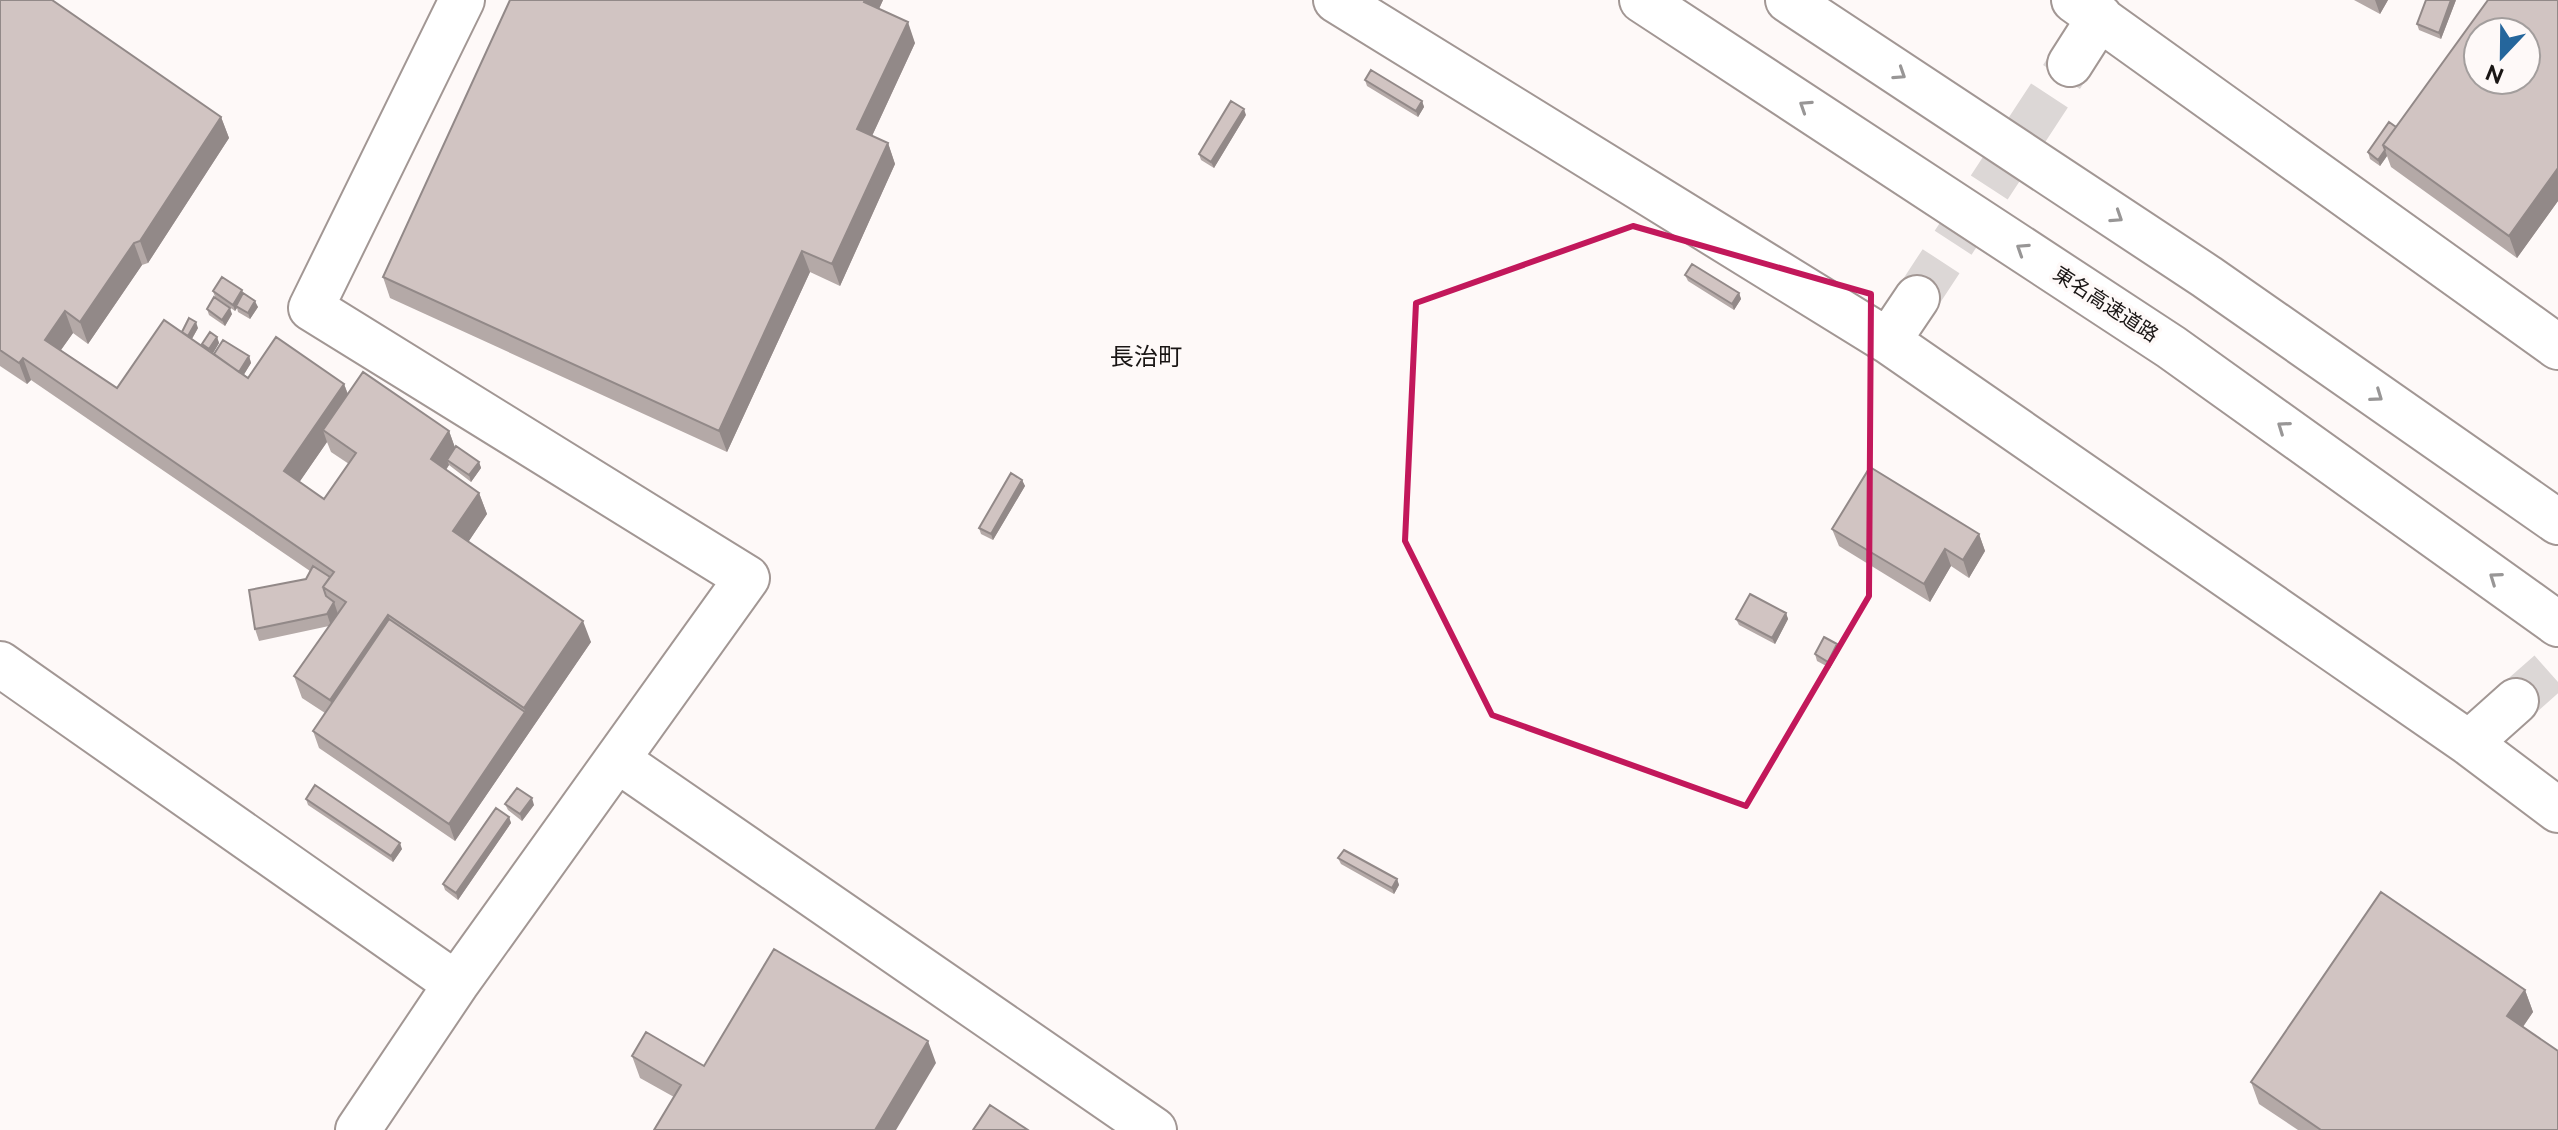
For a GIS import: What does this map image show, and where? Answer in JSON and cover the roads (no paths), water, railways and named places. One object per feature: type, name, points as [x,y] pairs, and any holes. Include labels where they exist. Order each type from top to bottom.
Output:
[{"type":"main road","points":[[358,1130],[456,984],[619,761],[747,578],[311,308],[462,0]]},
{"type":"main road","points":[[1336,0],[1888,341],[2469,743],[2558,810]]},
{"type":"main road","name":"東名高速道路","points":[[1642,0],[2171,347],[2558,624]]},
{"type":"main road","points":[[1788,0],[2207,277],[2558,522]]},
{"type":"main road","points":[[2070,64],[2087,8],[2558,347]]},
{"type":"main road","points":[[1888,341],[1917,298]]},
{"type":"main road","points":[[0,664],[456,984]]},
{"type":"main road","points":[[2469,743],[2516,701]]},
{"type":"main road","points":[[619,761],[1154,1130]]},
{"type":"tunnel","points":[[1917,298],[2070,64]]},
{"type":"tunnel","points":[[2516,701],[2558,664]]},
{"type":"district","name":"長治町","points":[[1146,356]]}]
